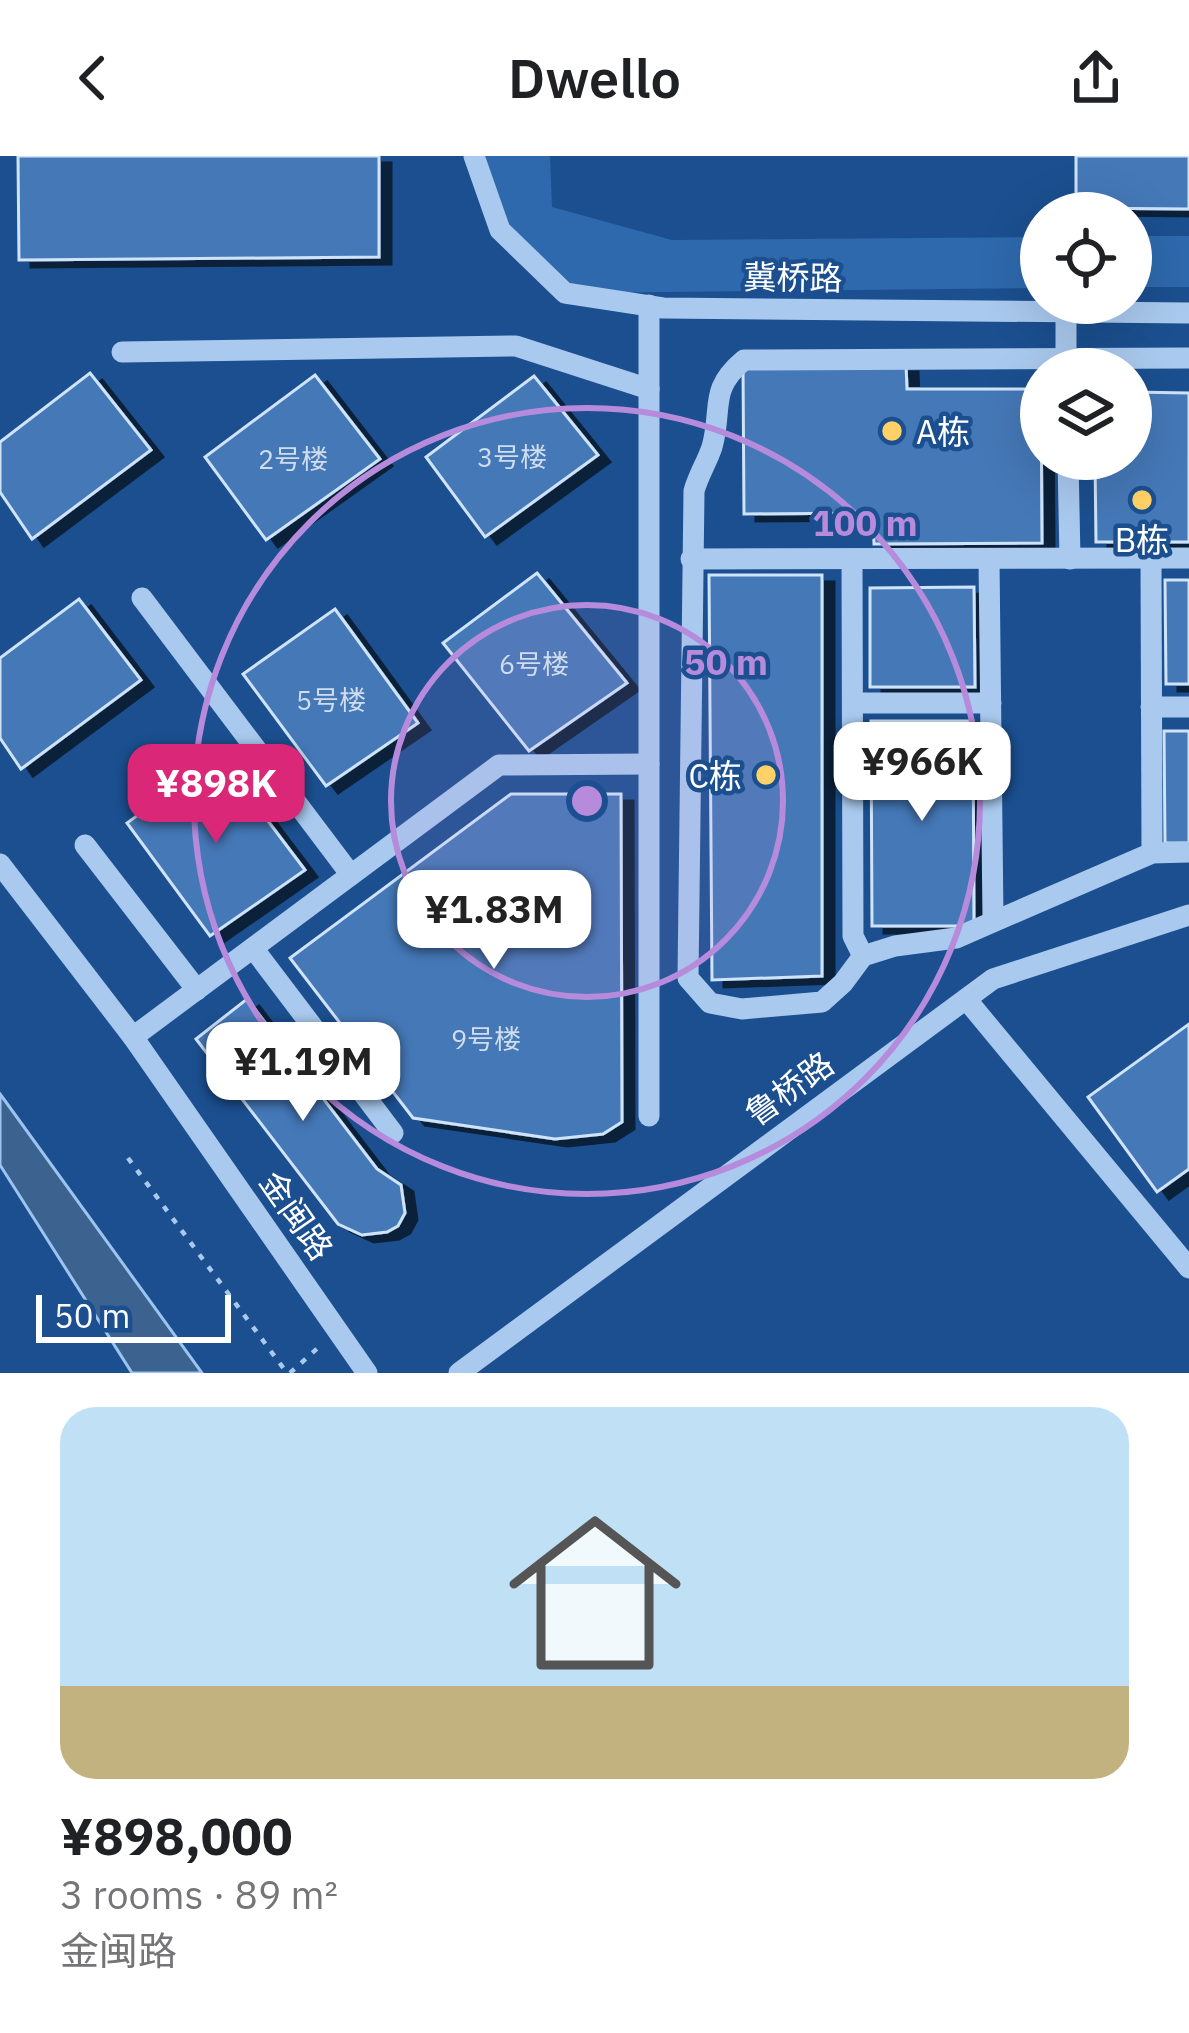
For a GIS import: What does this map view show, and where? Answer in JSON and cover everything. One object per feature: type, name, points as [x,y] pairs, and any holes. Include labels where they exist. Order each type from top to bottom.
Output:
[{"type":"street","name":"冀桥路","points":[[474,156],[500,230],[565,293],[649,305],[1020,312]]},
{"type":"street","points":[[649,305],[649,1116]]},
{"type":"street","name":"冀桥路","points":[[1152,313],[1189,313]]},
{"type":"street","points":[[122,352],[516,346],[649,389]]},
{"type":"street","points":[[1152,360],[1189,358]]},
{"type":"street","points":[[1020,363],[744,360],[727,374],[718,392],[712,449],[694,491],[688,978],[710,1003],[742,1009],[822,1002],[863,956],[895,946],[956,938],[1152,853],[1189,852]]},
{"type":"street","points":[[1068,480],[1070,559]]},
{"type":"street","points":[[691,560],[1189,558]]},
{"type":"street","points":[[989,559],[993,919]]},
{"type":"street","points":[[1150,559],[1152,853]]},
{"type":"street","points":[[851,560],[854,936],[863,956]]},
{"type":"street","points":[[142,598],[351,875]]},
{"type":"street","points":[[853,703],[991,703]]},
{"type":"street","points":[[1151,707],[1189,707]]},
{"type":"street","points":[[133,1037],[499,765],[649,764]]},
{"type":"street","points":[[86,845],[197,990]]},
{"type":"street","name":"金闽路","points":[[0,864],[133,1037],[367,1373]]},
{"type":"street","name":"鲁桥路","points":[[459,1373],[993,979],[1189,914]]},
{"type":"street","points":[[253,948],[393,1133]]},
{"type":"street","points":[[966,999],[1189,1268]]},
{"type":"path","points":[[128,1158],[289,1373],[337,1330]]},
{"type":"shaded area","points":[[474,156],[550,156],[552,207],[672,240],[1020,237],[1020,288],[565,293],[490,202]]},
{"type":"shaded area","points":[[1152,236],[1189,236],[1189,287],[1152,287]]},
{"type":"shaded area","points":[[0,1094],[202,1373],[132,1373],[0,1165]]},
{"type":"building","points":[[18,156],[379,156],[379,257],[19,260]]},
{"type":"building","points":[[1076,156],[1189,156],[1189,209],[1152,209],[1152,192],[1076,192]]},
{"type":"building","name":"A栋","points":[[906,365],[907,389],[1020,389],[1020,480],[1042,480],[1042,543],[874,544],[873,513],[744,514],[743,367]]},
{"type":"building","points":[[90,373],[151,450],[32,539],[0,492],[0,442]]},
{"type":"building","points":[[315,375],[380,459],[266,540],[205,457]]},
{"type":"building","points":[[534,376],[598,455],[485,537],[426,457]]},
{"type":"building","name":"B栋","points":[[1152,392],[1189,393],[1189,542],[1096,542],[1095,480],[1152,480]]},
{"type":"building","points":[[537,573],[627,683],[529,751],[443,643]]},
{"type":"building","name":"C栋","points":[[709,575],[822,575],[822,976],[712,980]]},
{"type":"building","points":[[1165,580],[1189,580],[1189,684],[1166,684]]},
{"type":"building","points":[[974,587],[975,687],[870,687],[870,588]]},
{"type":"building","points":[[79,599],[141,680],[21,769],[0,738],[0,658]]},
{"type":"building","points":[[335,609],[418,723],[326,786],[243,674]]},
{"type":"building","points":[[871,721],[973,721],[974,926],[872,926]]},
{"type":"building","points":[[1164,731],[1189,731],[1189,843],[1165,843]]},
{"type":"building","points":[[219,756],[305,870],[210,936],[127,823]]},
{"type":"building","points":[[511,794],[621,794],[622,1122],[603,1134],[555,1139],[413,1118],[290,958]]},
{"type":"building","points":[[247,999],[377,1169],[401,1185],[405,1213],[398,1226],[362,1235],[338,1224],[196,1039]]},
{"type":"building","points":[[1189,1024],[1189,1169],[1157,1192],[1088,1097]]},
{"type":"place","name":"A栋","points":[[892,431]]},
{"type":"place","name":"B栋","points":[[1142,500]]},
{"type":"place","name":"C栋","points":[[766,775]]}]
